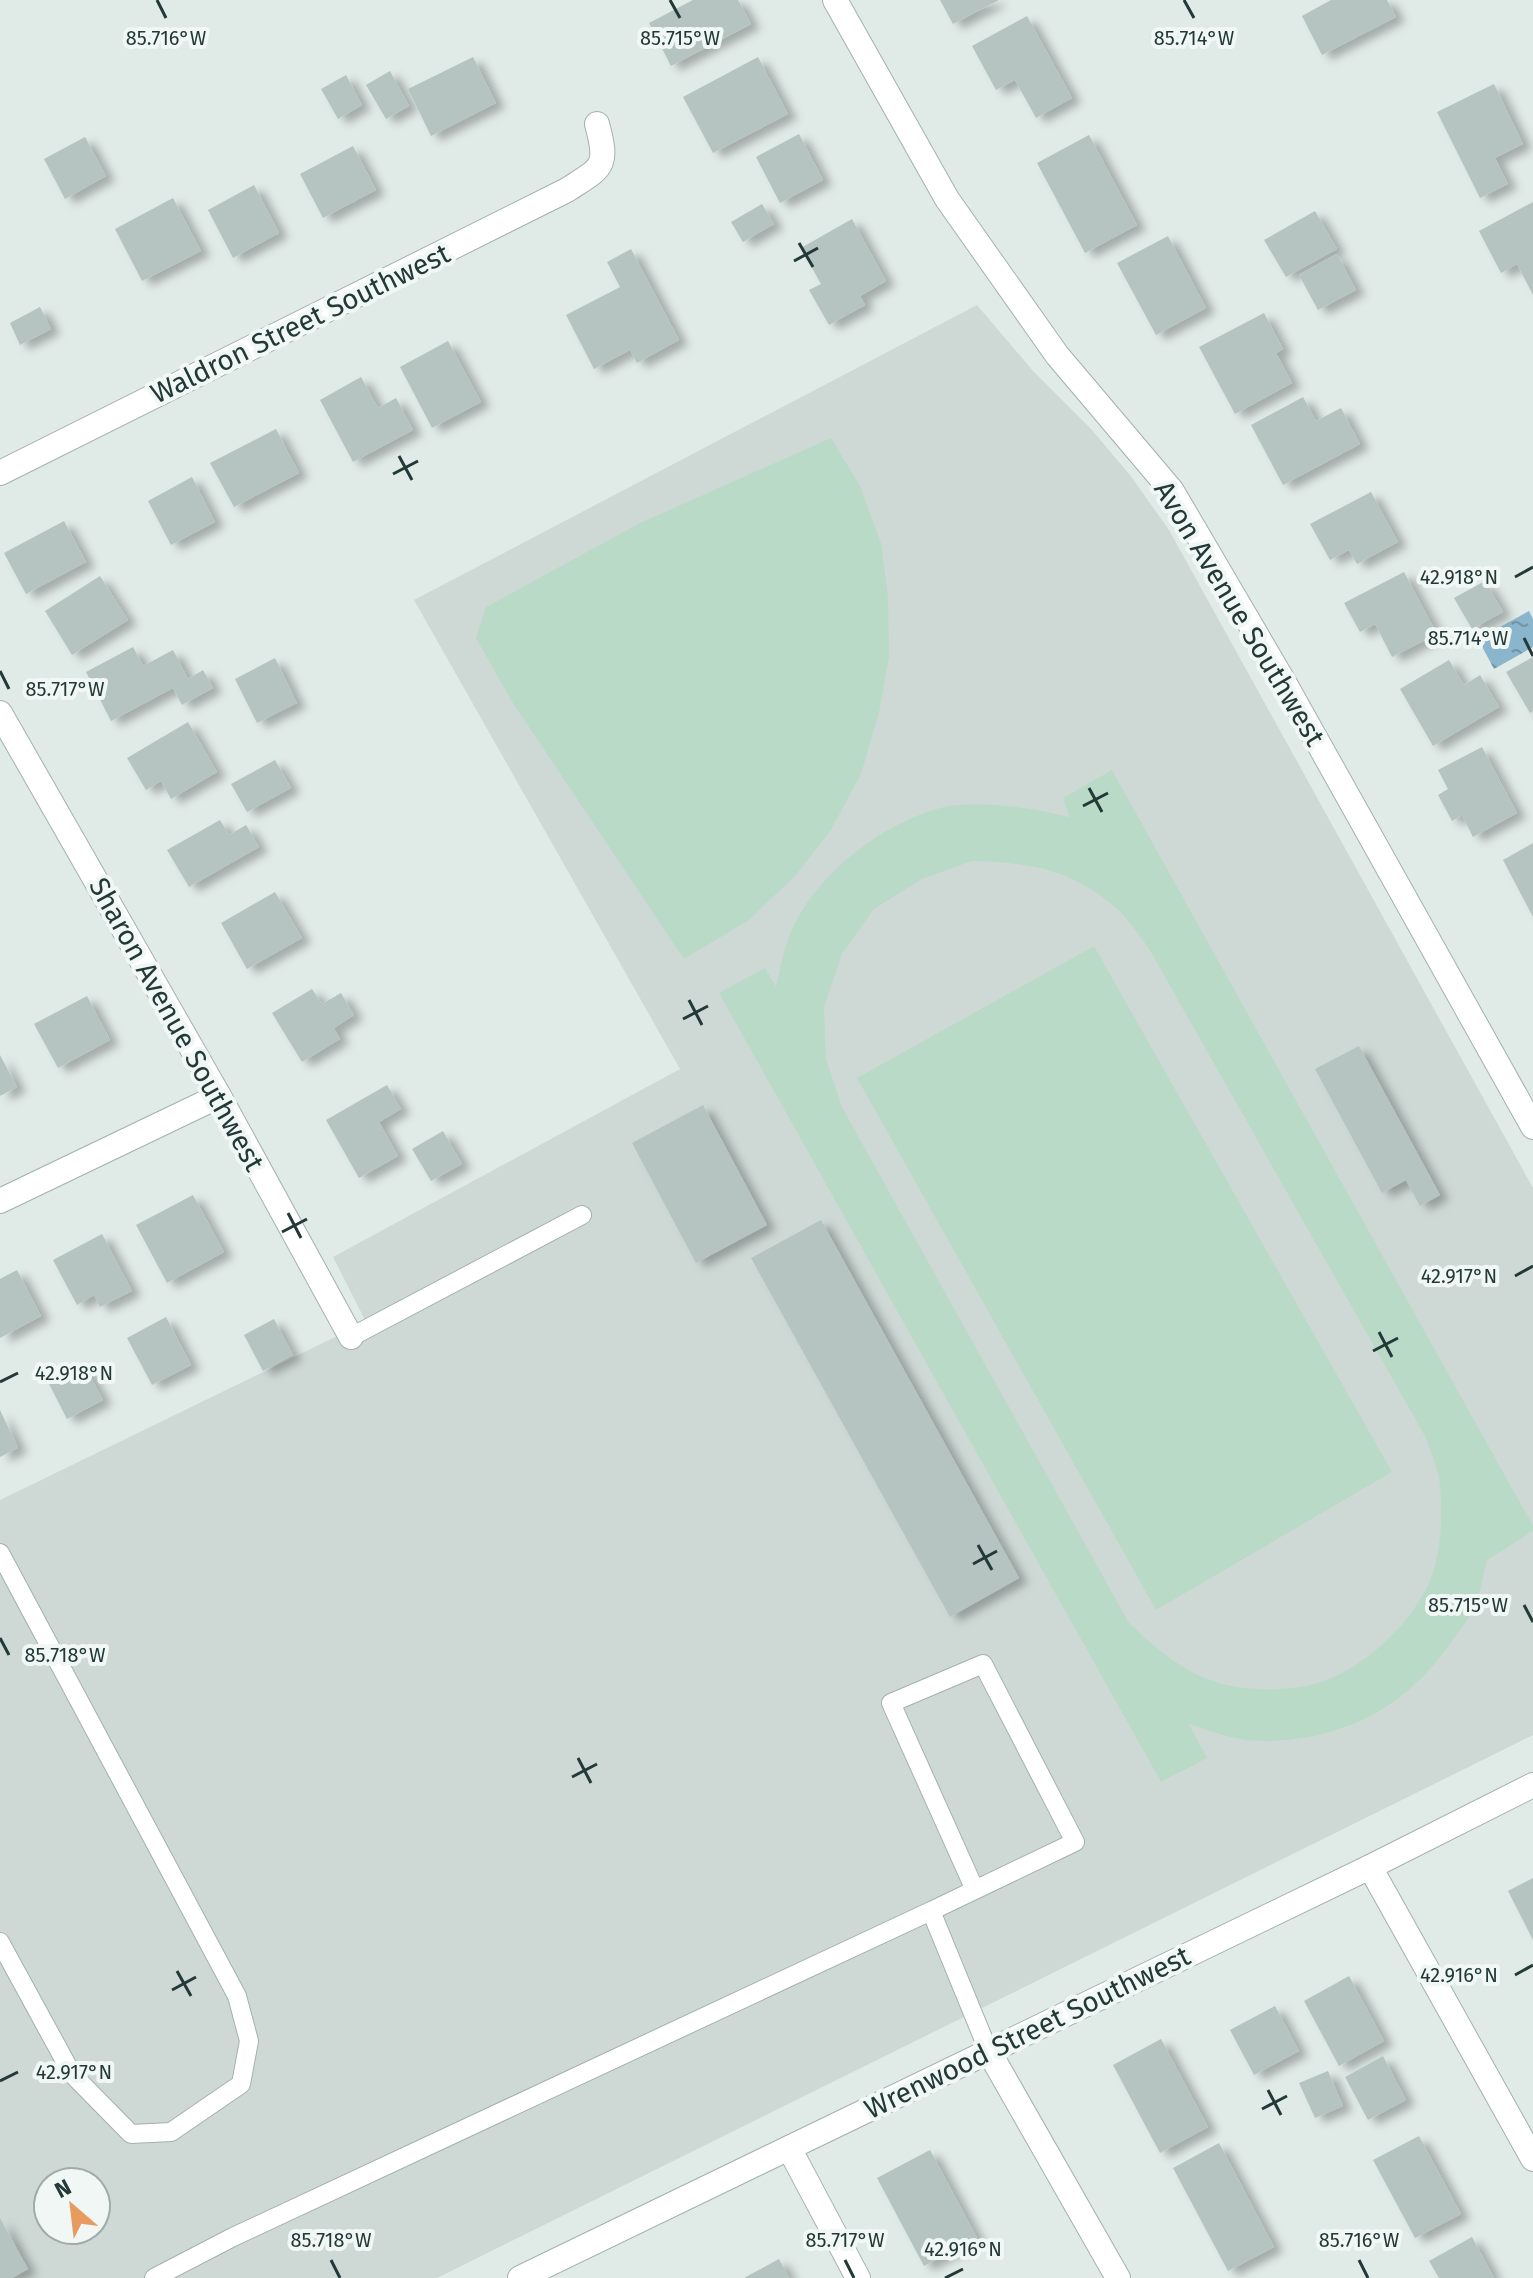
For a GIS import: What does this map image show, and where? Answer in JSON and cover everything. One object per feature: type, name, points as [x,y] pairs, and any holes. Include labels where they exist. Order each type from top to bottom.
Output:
[{"type":"street","name":"Avon Avenue Southwest","points":[[835,0],[947,199],[1057,355],[1172,491],[1284,682],[1533,1127]]},
{"type":"street","name":"Waldron Street Southwest","points":[[0,473],[567,190],[599,169],[604,156],[597,124]]},
{"type":"street","name":"Sharon Avenue Southwest","points":[[0,713],[219,1096],[351,1337]]},
{"type":"street","points":[[0,1201],[219,1096]]},
{"type":"street","name":"Wrenwood Street Southwest","points":[[520,2278],[1370,1867],[1533,1785]]},
{"type":"street","points":[[1370,1867],[1533,2159]]},
{"type":"street","points":[[988,2050],[1118,2278]]},
{"type":"street","points":[[789,2148],[858,2278]]},
{"type":"lane","points":[[351,1337],[582,1215]]},
{"type":"lane","points":[[0,1553],[237,1996],[249,2041],[241,2084],[171,2132],[131,2134],[72,2074],[0,1942]]},
{"type":"lane","points":[[154,2278],[233,2237],[931,1911],[975,1890],[1075,1842],[983,1664],[891,1703],[975,1890]]},
{"type":"lane","points":[[931,1911],[988,2050]]},
{"type":"shaded area","points":[[977,305],[1034,372],[1091,429],[1130,475],[1169,530],[1533,1188],[1533,1735],[437,2278],[0,2278],[0,1500],[366,1322],[333,1257],[680,1069],[414,600]]},
{"type":"green space","points":[[831,438],[860,486],[881,543],[888,597],[889,657],[879,713],[861,774],[831,830],[796,875],[749,920],[684,959],[511,700],[476,638],[486,607],[640,523]]},
{"type":"green space","points":[[1112,770],[1533,1526],[1533,1531],[1487,1560],[1471,1615],[1419,1681],[1377,1713],[1328,1732],[1272,1741],[1229,1737],[1189,1724],[1207,1758],[1161,1782],[719,993],[765,968],[776,987],[790,934],[810,899],[840,865],[895,826],[936,809],[967,804],[1021,808],[1070,817],[1063,798]],"holes":[[[972,861],[1031,866],[1066,876],[1116,908],[1137,932],[1426,1438],[1438,1473],[1441,1502],[1440,1539],[1432,1575],[1402,1625],[1372,1653],[1338,1675],[1295,1688],[1225,1685],[1179,1664],[1129,1623],[842,1107],[826,1059],[824,1007],[842,954],[874,909],[922,879]]]},
{"type":"green space","points":[[1094,946],[1392,1472],[1156,1610],[857,1078]]},
{"type":"water","points":[[1529,611],[1533,619],[1533,647],[1494,669],[1478,639]]},
{"type":"building","points":[[693,0],[738,0],[751,24],[671,66],[649,23]]},
{"type":"building","points":[[940,0],[999,0],[953,24]]},
{"type":"building","points":[[1331,0],[1387,0],[1396,17],[1322,55],[1302,16]]},
{"type":"building","points":[[1027,16],[1072,98],[1036,118],[1015,80],[996,90],[972,46]]},
{"type":"building","points":[[473,57],[496,103],[431,136],[408,89]]},
{"type":"building","points":[[758,57],[788,114],[713,153],[683,97]]},
{"type":"building","points":[[390,71],[409,106],[386,119],[366,85]]},
{"type":"building","points":[[346,75],[362,105],[338,119],[321,89]]},
{"type":"building","points":[[1494,84],[1523,144],[1495,158],[1508,184],[1480,198],[1437,112]]},
{"type":"building","points":[[799,134],[823,180],[780,203],[756,157]]},
{"type":"building","points":[[1089,135],[1137,225],[1085,253],[1037,163]]},
{"type":"building","points":[[85,137],[106,176],[65,199],[44,159]]},
{"type":"building","points":[[353,146],[376,190],[323,218],[300,174]]},
{"type":"building","points":[[254,185],[279,233],[233,258],[208,210]]},
{"type":"building","points":[[173,198],[201,251],[142,281],[115,229]]},
{"type":"building","points":[[1533,202],[1533,295],[1517,264],[1501,273],[1479,231]]},
{"type":"building","points":[[762,204],[774,224],[743,242],[731,222]]},
{"type":"building","points":[[1315,211],[1337,249],[1286,277],[1264,240]]},
{"type":"building","points":[[852,219],[886,281],[860,296],[865,305],[829,325],[809,290],[821,284],[801,248]]},
{"type":"building","points":[[1168,236],[1206,308],[1156,335],[1117,263]]},
{"type":"building","points":[[631,249],[679,340],[637,363],[630,350],[594,369],[566,315],[620,287],[607,262]]},
{"type":"building","points":[[1337,254],[1356,290],[1318,310],[1299,275]]},
{"type":"building","points":[[40,307],[51,329],[20,345],[10,323]]},
{"type":"building","points":[[1264,313],[1283,349],[1276,353],[1292,383],[1235,414],[1199,347]]},
{"type":"building","points":[[448,341],[481,402],[432,428],[400,367]]},
{"type":"building","points":[[361,377],[378,408],[396,398],[413,430],[353,462],[320,400]]},
{"type":"building","points":[[1303,397],[1316,421],[1341,408],[1360,444],[1283,485],[1251,425]]},
{"type":"building","points":[[276,429],[299,473],[234,507],[210,463]]},
{"type":"building","points":[[192,477],[215,522],[171,545],[148,501]]},
{"type":"building","points":[[1371,492],[1398,542],[1357,564],[1349,550],[1330,560],[1310,524]]},
{"type":"building","points":[[64,521],[86,562],[26,594],[4,553]]},
{"type":"building","points":[[1404,572],[1437,634],[1392,657],[1375,624],[1360,632],[1344,603]]},
{"type":"building","points":[[100,576],[128,620],[72,655],[45,611]]},
{"type":"building","points":[[1485,581],[1503,612],[1472,629],[1454,598]]},
{"type":"building","points":[[133,647],[143,666],[173,650],[188,679],[203,670],[213,688],[182,705],[173,688],[111,721],[86,672]]},
{"type":"building","points":[[1533,657],[1533,711],[1530,713],[1506,672]]},
{"type":"building","points":[[275,658],[297,703],[257,723],[235,679]]},
{"type":"building","points":[[1449,660],[1464,685],[1480,675],[1499,707],[1433,746],[1400,689]]},
{"type":"building","points":[[188,722],[217,772],[171,799],[161,781],[146,790],[127,758]]},
{"type":"building","points":[[1482,747],[1517,813],[1473,837],[1462,815],[1452,821],[1438,795],[1448,789],[1438,770]]},
{"type":"building","points":[[275,760],[291,788],[247,812],[231,784]]},
{"type":"building","points":[[220,820],[229,835],[246,825],[259,847],[189,887],[167,850]]},
{"type":"building","points":[[1533,843],[1533,917],[1503,860]]},
{"type":"building","points":[[275,892],[302,938],[247,969],[221,923]]},
{"type":"building","points":[[312,989],[322,1004],[341,993],[354,1015],[334,1028],[340,1039],[302,1062],[272,1013]]},
{"type":"building","points":[[87,996],[110,1040],[58,1068],[34,1024]]},
{"type":"building","points":[[1359,1046],[1440,1195],[1420,1206],[1406,1180],[1382,1193],[1315,1069]]},
{"type":"building","points":[[0,1055],[17,1087],[0,1096]]},
{"type":"building","points":[[387,1085],[401,1109],[379,1122],[398,1156],[359,1178],[326,1120]]},
{"type":"building","points":[[703,1105],[767,1225],[696,1263],[632,1143]]},
{"type":"building","points":[[443,1131],[462,1164],[431,1181],[412,1149]]},
{"type":"building","points":[[193,1195],[224,1252],[167,1283],[136,1225]]},
{"type":"building","points":[[821,1220],[1019,1578],[950,1617],[751,1258]]},
{"type":"building","points":[[102,1234],[132,1291],[100,1307],[94,1295],[77,1305],[53,1260]]},
{"type":"building","points":[[17,1270],[41,1316],[0,1338],[0,1279]]},
{"type":"building","points":[[166,1317],[191,1365],[152,1385],[127,1338]]},
{"type":"building","points":[[274,1319],[293,1355],[263,1371],[244,1335]]},
{"type":"building","points":[[82,1362],[103,1400],[67,1419],[47,1380]]},
{"type":"building","points":[[0,1410],[18,1448],[0,1457]]},
{"type":"building","points":[[1533,1878],[1533,1940],[1508,1891]]},
{"type":"building","points":[[1349,1976],[1384,2041],[1339,2066],[1304,2001]]},
{"type":"building","points":[[1275,2006],[1299,2051],[1254,2075],[1230,2030]]},
{"type":"building","points":[[1161,2039],[1208,2127],[1160,2153],[1113,2065]]},
{"type":"building","points":[[1383,2056],[1406,2100],[1368,2120],[1345,2077]]},
{"type":"building","points":[[1328,2071],[1343,2106],[1315,2118],[1299,2083]]},
{"type":"building","points":[[1419,2136],[1461,2214],[1415,2238],[1373,2160]]},
{"type":"building","points":[[1219,2143],[1274,2247],[1228,2271],[1173,2168]]},
{"type":"building","points":[[930,2150],[977,2238],[924,2266],[877,2178]]},
{"type":"building","points":[[0,2218],[28,2269],[12,2278],[0,2278]]},
{"type":"building","points":[[1472,2237],[1494,2278],[1439,2278],[1429,2261]]},
{"type":"building","points":[[779,2259],[789,2278],[744,2278]]}]
